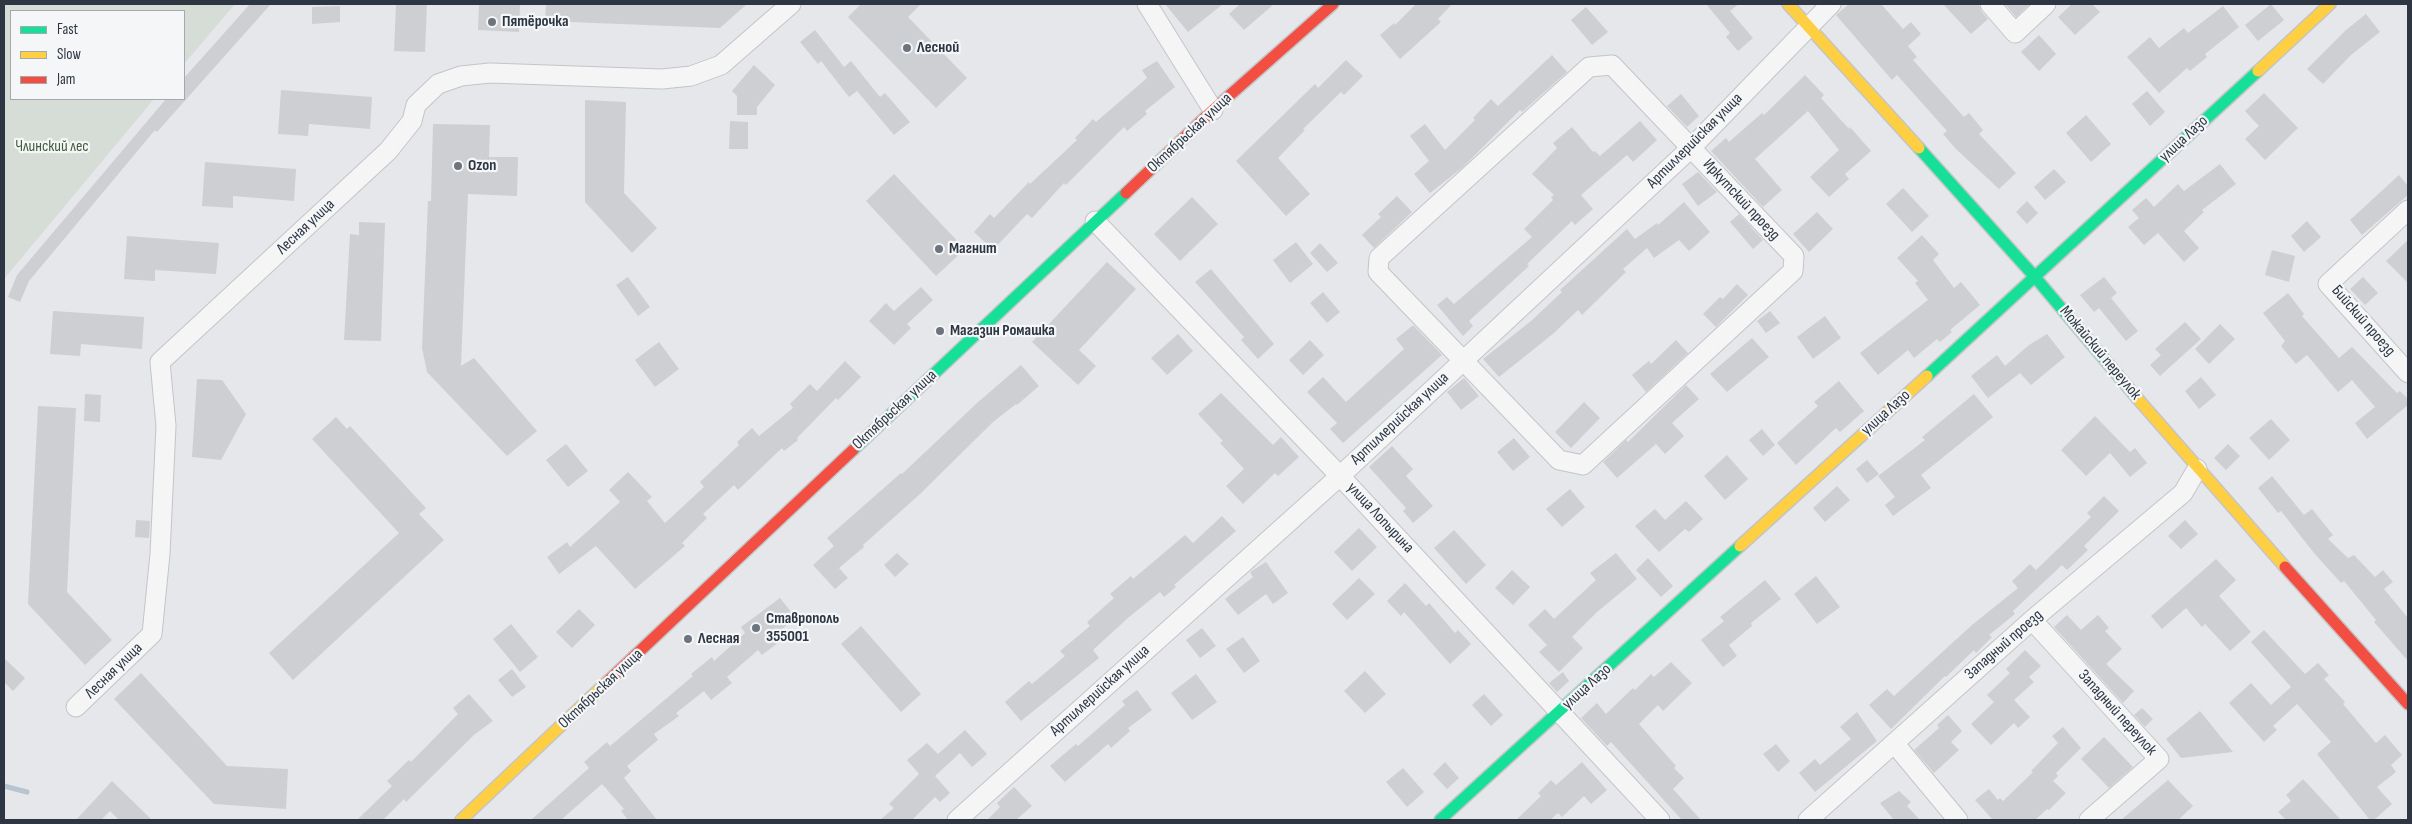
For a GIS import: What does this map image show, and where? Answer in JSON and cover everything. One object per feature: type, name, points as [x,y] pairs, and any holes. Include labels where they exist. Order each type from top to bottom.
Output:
[{"type":"street","name":"Лесная улица","points":[[76,707],[152,634],[160,554],[166,426],[160,362],[388,151],[412,121],[416,105],[438,84],[470,75],[490,73],[662,79],[691,76],[721,65],[791,4]]},
{"type":"street","points":[[1147,4],[1213,110]]},
{"type":"street","name":"Октябрьская улица","points":[[465,819],[1213,110],[1332,4]]},
{"type":"street","name":"Можайский переулок","points":[[1788,4],[2035,277],[2197,469],[2408,704]]},
{"type":"street","name":"Артиллерийская улица","points":[[957,820],[1340,476],[1692,147],[1831,4]]},
{"type":"street","points":[[1990,4],[2015,33],[2046,4]]},
{"type":"street","name":"улица Лазо","points":[[1440,820],[2035,277],[2330,4]]},
{"type":"street","name":"Иркутский проезд","points":[[1612,65],[1692,147],[1794,256],[1793,271],[1583,465],[1560,460],[1378,272],[1379,258],[1589,67],[1612,65]]},
{"type":"street","name":"Бийский проезд","points":[[2408,210],[2328,284],[2408,373]]},
{"type":"street","name":"улица Лопырина","points":[[1095,221],[1340,476],[1561,711],[1660,820]]},
{"type":"street","name":"Западный проезд","points":[[1808,820],[2032,620],[2182,493],[2197,469]]},
{"type":"street","name":"Западный переулок","points":[[2032,620],[2159,759],[2090,820]]},
{"type":"street","points":[[1894,743],[1958,820]]},
{"type":"green space","name":"Члинский лес","points":[[4,4],[235,4],[185,63],[185,10],[10,10],[10,100],[153,100],[4,279]]},
{"type":"building","points":[[250,4],[271,4],[157,132],[155,130],[29,281],[20,302],[8,297],[17,275],[165,100],[185,100],[185,77]]},
{"type":"building","points":[[396,4],[427,4],[425,52],[394,51]]},
{"type":"building","points":[[479,4],[520,4],[519,32],[478,30]]},
{"type":"building","points":[[546,4],[747,4],[720,28],[545,21]]},
{"type":"building","name":"Лесной","points":[[861,4],[921,4],[908,17],[967,78],[936,108],[848,17]]},
{"type":"building","points":[[1165,4],[1223,4],[1188,32]]},
{"type":"building","points":[[1240,4],[1274,4],[1244,30],[1229,14]]},
{"type":"building","points":[[1416,4],[1452,4],[1438,19],[1441,22],[1400,59],[1380,35],[1394,23],[1395,25]]},
{"type":"building","points":[[1706,4],[1739,4],[1730,11],[1753,38],[1738,51],[1726,37],[1730,33]]},
{"type":"building","points":[[1849,4],[1881,4],[1903,29],[1911,22],[1921,34],[1908,46],[1917,57],[1913,60],[1964,117],[1969,113],[1983,130],[1979,134],[2016,173],[1999,189],[1956,149],[1943,134],[1947,131],[1897,75],[1892,80],[1836,15]]},
{"type":"building","points":[[1943,4],[1979,4],[1981,11],[1988,19],[1971,34]]},
{"type":"building","points":[[2005,4],[2030,4],[2016,17]]},
{"type":"building","points":[[2072,4],[2092,4],[2100,12],[2075,35],[2058,17]]},
{"type":"building","points":[[2271,4],[2284,20],[2258,41],[2245,25]]},
{"type":"building","points":[[340,6],[340,22],[312,24],[312,7]]},
{"type":"building","points":[[2223,6],[2239,27],[2205,54],[2207,57],[2190,71],[2187,68],[2159,93],[2127,57],[2150,37],[2159,48],[2184,28],[2188,33]]},
{"type":"building","points":[[1586,7],[1608,32],[1592,45],[1571,20]]},
{"type":"building","points":[[2366,14],[2380,32],[2351,55],[2323,84],[2307,69],[2346,30]]},
{"type":"building","points":[[815,30],[844,67],[851,61],[880,97],[885,93],[910,122],[894,135],[857,91],[849,97],[821,61],[818,64],[800,42]]},
{"type":"building","points":[[2039,35],[2056,54],[2039,71],[2021,52]]},
{"type":"building","points":[[1552,55],[1567,72],[1522,112],[1520,110],[1463,167],[1430,193],[1414,174],[1429,161],[1410,136],[1425,124],[1445,150],[1475,120],[1473,118],[1491,99],[1498,106]]},
{"type":"building","points":[[1346,60],[1363,76],[1344,95],[1341,92],[1303,129],[1305,130],[1278,158],[1310,194],[1286,216],[1236,161],[1315,84],[1318,88]]},
{"type":"building","points":[[1157,61],[1175,87],[1145,111],[1147,114],[1127,131],[1124,127],[1066,185],[1064,183],[1032,218],[1027,214],[993,250],[974,232],[990,214],[994,218],[1029,182],[1030,184],[1077,140],[1075,138],[1093,119],[1096,122],[1147,78],[1142,70]]},
{"type":"building","points":[[754,65],[775,85],[757,107],[757,115],[737,115],[737,96],[732,91]]},
{"type":"building","points":[[1805,75],[1824,95],[1821,98],[1871,151],[1845,174],[1849,179],[1829,197],[1810,177],[1839,150],[1808,111],[1755,159],[1782,190],[1763,207],[1711,151],[1726,138],[1729,142],[1762,113],[1764,115]]},
{"type":"building","points":[[281,90],[372,97],[370,129],[309,124],[308,136],[278,134]]},
{"type":"building","points":[[2147,91],[2165,112],[2150,126],[2132,104]]},
{"type":"building","points":[[2264,93],[2298,128],[2265,160],[2245,139],[2259,126],[2245,111]]},
{"type":"building","points":[[1681,94],[1699,116],[1687,127],[1667,106]]},
{"type":"building","points":[[585,100],[626,102],[624,193],[657,228],[632,253],[585,202]]},
{"type":"building","points":[[2086,115],[2111,144],[2091,162],[2066,133]]},
{"type":"building","points":[[730,121],[748,122],[748,149],[729,149]]},
{"type":"building","points":[[1640,121],[1657,140],[1633,162],[1627,155],[1581,195],[1593,209],[1575,225],[1572,221],[1527,264],[1529,266],[1469,321],[1473,326],[1463,336],[1437,305],[1447,297],[1454,304],[1532,237],[1524,229],[1553,200],[1551,197],[1554,195],[1532,174],[1557,148],[1553,143],[1572,127],[1593,152],[1595,151],[1600,156]]},
{"type":"building","points":[[433,124],[490,125],[489,157],[518,157],[517,196],[468,194],[461,366],[474,358],[537,431],[507,456],[427,372],[422,348],[428,201],[431,201]]},
{"type":"building","points":[[205,162],[296,169],[294,201],[233,196],[233,208],[202,206]]},
{"type":"building","points":[[2220,164],[2236,184],[2202,210],[2204,212],[2184,231],[2199,248],[2184,262],[2158,233],[2144,245],[2128,227],[2139,218],[2132,210],[2146,198],[2154,207],[2178,184],[2184,191]]},
{"type":"building","points":[[2054,169],[2066,182],[2045,200],[2034,187]]},
{"type":"building","points":[[1698,172],[1717,192],[1698,206],[1682,184]]},
{"type":"building","points":[[894,174],[965,249],[936,276],[866,201]]},
{"type":"building","points":[[2399,175],[2408,186],[2408,195],[2362,235],[2350,220]]},
{"type":"building","points":[[1903,188],[1929,216],[1912,232],[1886,204]]},
{"type":"building","points":[[1397,196],[1412,212],[1374,248],[1362,235],[1381,217],[1378,214]]},
{"type":"building","points":[[1192,197],[1218,224],[1180,261],[1154,234]]},
{"type":"building","points":[[2027,201],[2038,213],[2027,224],[2016,212]]},
{"type":"building","points":[[1684,202],[1710,232],[1689,251],[1679,240],[1654,258],[1647,248],[1623,269],[1626,272],[1582,315],[1578,310],[1554,333],[1499,377],[1483,359],[1531,321],[1562,292],[1560,290],[1627,229],[1635,239],[1657,223],[1658,225]]},
{"type":"building","points":[[1817,212],[1833,229],[1809,252],[1793,234]]},
{"type":"building","points":[[1739,214],[1763,240],[1753,249],[1730,222]]},
{"type":"building","points":[[2307,221],[2321,237],[2304,252],[2291,236]]},
{"type":"building","points":[[359,222],[385,223],[381,341],[344,340],[350,234],[359,235]]},
{"type":"building","points":[[1922,235],[1939,254],[1933,260],[1954,288],[1961,282],[1980,305],[1950,330],[1952,332],[1940,342],[1937,339],[1914,358],[1908,350],[1878,375],[1860,353],[1928,300],[1915,283],[1918,281],[1897,258]]},
{"type":"building","points":[[127,236],[219,243],[216,274],[155,270],[155,281],[124,279]]},
{"type":"building","points":[[2408,240],[2408,283],[2386,261]]},
{"type":"building","points":[[1296,242],[1313,264],[1290,283],[1273,260]]},
{"type":"building","points":[[1320,243],[1338,263],[1327,272],[1310,253]]},
{"type":"building","points":[[2272,250],[2295,256],[2289,282],[2265,275]]},
{"type":"building","points":[[1107,262],[1136,289],[1079,350],[1096,366],[1078,385],[1032,342]]},
{"type":"building","points":[[1211,269],[1274,344],[1258,359],[1241,340],[1244,337],[1195,282]]},
{"type":"building","points":[[628,277],[650,307],[638,316],[616,285]]},
{"type":"building","points":[[2104,277],[2117,293],[2111,298],[2138,331],[2126,341],[2099,308],[2094,312],[2080,295]]},
{"type":"building","points":[[2363,277],[2378,293],[2365,305],[2350,289]]},
{"type":"building","points":[[1737,284],[1748,295],[1716,327],[1703,314],[1720,297],[1723,299]]},
{"type":"building","points":[[921,287],[933,300],[907,324],[911,328],[894,345],[869,321],[886,303],[894,311]]},
{"type":"building","points":[[1323,292],[1340,312],[1327,323],[1310,303]]},
{"type":"building","points":[[2288,293],[2304,314],[2302,316],[2339,358],[2352,347],[2397,393],[2400,391],[2408,399],[2408,405],[2367,439],[2355,423],[2375,407],[2352,380],[2338,392],[2307,355],[2296,364],[2281,346],[2285,341],[2263,313]]},
{"type":"building","points":[[53,311],[144,317],[142,349],[81,344],[80,356],[50,354]]},
{"type":"building","points":[[1770,311],[1780,323],[1766,333],[1757,321]]},
{"type":"building","points":[[1825,316],[1841,338],[1813,359],[1797,337]]},
{"type":"building","points":[[2185,322],[2201,339],[2160,376],[2150,365],[2161,355],[2155,349]]},
{"type":"building","points":[[2220,324],[2235,339],[2209,364],[2195,349]]},
{"type":"building","points":[[1412,326],[1442,355],[1343,443],[1330,429],[1337,423],[1307,392],[1323,377],[1346,402],[1404,349],[1396,339]]},
{"type":"building","points":[[1178,334],[1193,351],[1167,375],[1151,358]]},
{"type":"building","points":[[2047,334],[2065,357],[2031,385],[2020,373],[1988,398],[1971,376],[1997,355],[2005,366],[2029,345]]},
{"type":"building","points":[[1752,338],[1769,357],[1727,392],[1710,374]]},
{"type":"building","points":[[1310,340],[1324,355],[1303,375],[1289,360]]},
{"type":"building","points":[[1676,340],[1688,353],[1646,392],[1632,375],[1649,361],[1651,364]]},
{"type":"building","points":[[659,342],[679,369],[655,387],[635,360]]},
{"type":"building","points":[[845,361],[861,377],[838,400],[836,398],[797,438],[798,440],[784,451],[782,448],[738,490],[734,485],[703,514],[707,518],[682,543],[685,546],[635,589],[596,546],[559,574],[547,557],[567,542],[570,547],[620,502],[609,490],[628,472],[652,497],[647,501],[665,523],[704,487],[700,482],[739,445],[737,442],[752,428],[759,436],[793,408],[790,404],[810,384],[817,391]]},
{"type":"building","points":[[1021,365],[1039,386],[993,422],[920,494],[839,568],[848,578],[835,589],[813,565],[834,546],[827,538],[902,474],[977,403]]},
{"type":"building","points":[[2201,377],[2216,395],[2199,409],[2185,391]]},
{"type":"building","points":[[1464,378],[1479,396],[1461,410],[1447,392]]},
{"type":"building","points":[[197,379],[222,380],[246,414],[221,460],[192,457]]},
{"type":"building","points":[[1839,381],[1864,411],[1840,432],[1836,428],[1796,465],[1777,443],[1818,406],[1814,402]]},
{"type":"building","points":[[1686,385],[1699,399],[1672,423],[1684,436],[1665,454],[1656,444],[1617,478],[1603,462],[1626,440],[1628,442]]},
{"type":"building","points":[[1221,393],[1273,445],[1281,437],[1299,457],[1278,476],[1275,473],[1243,504],[1226,486],[1244,469],[1220,443],[1223,441],[1198,414]]},
{"type":"building","points":[[85,394],[101,395],[100,422],[84,421]]},
{"type":"building","points":[[1974,394],[1993,417],[1921,475],[1931,488],[1893,516],[1885,505],[1895,497],[1878,476],[1925,440],[1922,437]]},
{"type":"building","points":[[1584,402],[1600,418],[1571,448],[1555,432]]},
{"type":"building","points":[[38,406],[76,408],[67,592],[112,640],[85,665],[28,604]]},
{"type":"building","points":[[2095,416],[2130,452],[2135,448],[2147,463],[2130,477],[2110,453],[2086,476],[2061,450]]},
{"type":"building","points":[[336,417],[347,429],[350,426],[426,508],[419,514],[444,540],[293,680],[269,653],[399,533],[312,439]]},
{"type":"building","points":[[2271,419],[2290,440],[2269,460],[2249,438]]},
{"type":"building","points":[[1762,429],[1775,445],[1763,456],[1749,440]]},
{"type":"building","points":[[1514,438],[1530,457],[1513,471],[1497,452]]},
{"type":"building","points":[[566,444],[588,471],[568,487],[546,460]]},
{"type":"building","points":[[2228,444],[2240,456],[2226,470],[2214,458]]},
{"type":"building","points":[[1392,446],[1413,469],[1406,476],[1433,506],[1413,523],[1403,511],[1406,508],[1369,467]]},
{"type":"building","points":[[1727,455],[1748,479],[1725,500],[1704,476]]},
{"type":"building","points":[[1867,460],[1879,474],[1867,483],[1856,469]]},
{"type":"building","points":[[2272,476],[2304,515],[2312,509],[2333,535],[2328,539],[2348,558],[2354,555],[2375,577],[2383,570],[2393,582],[2384,589],[2408,618],[2408,661],[2374,622],[2376,620],[2344,581],[2341,583],[2314,553],[2281,511],[2278,513],[2258,488]]},
{"type":"building","points":[[1837,486],[1850,500],[1825,522],[1813,508]]},
{"type":"building","points":[[1570,489],[1585,507],[1562,527],[1546,509]]},
{"type":"building","points":[[2104,496],[2119,511],[2084,546],[2088,550],[2067,570],[2062,565],[2013,611],[2015,614],[1989,635],[1992,637],[1976,653],[1974,650],[1891,729],[1869,705],[1887,689],[1894,696],[1972,625],[2018,588],[2012,581],[2030,564],[2036,570],[2091,517],[2087,513]]},
{"type":"building","points":[[1686,501],[1703,519],[1689,532],[1685,529],[1659,552],[1635,526],[1655,509],[1665,520]]},
{"type":"building","points":[[1222,516],[1236,531],[1174,585],[1176,587],[1164,597],[1160,592],[1129,617],[1093,650],[1099,658],[1021,721],[1005,702],[1029,681],[1032,684],[1065,656],[1060,651],[1090,626],[1087,622],[1114,598],[1110,594],[1131,576],[1133,579],[1185,535],[1193,543]]},
{"type":"building","points":[[136,520],[150,521],[149,538],[135,537]]},
{"type":"building","points":[[2185,520],[2198,534],[2181,549],[2168,536]]},
{"type":"building","points":[[1359,528],[1377,547],[1352,571],[1334,552]]},
{"type":"building","points":[[1454,530],[1486,565],[1466,584],[1434,548]]},
{"type":"building","points":[[897,553],[909,564],[895,577],[884,565]]},
{"type":"building","points":[[1616,553],[1637,579],[1597,612],[1572,637],[1583,648],[1559,672],[1539,652],[1547,645],[1528,625],[1545,609],[1554,619],[1596,580],[1590,573]]},
{"type":"building","points":[[1648,558],[1673,586],[1661,597],[1636,570]]},
{"type":"building","points":[[2216,559],[2236,580],[2219,596],[2251,632],[2230,651],[2205,624],[2202,627],[2186,608],[2162,629],[2151,616]]},
{"type":"building","points":[[1266,562],[1288,593],[1273,604],[1266,594],[1238,615],[1225,599],[1253,577],[1250,572]]},
{"type":"building","points":[[1512,570],[1530,587],[1513,605],[1495,588]]},
{"type":"building","points":[[1816,576],[1840,607],[1817,624],[1794,594]]},
{"type":"building","points":[[1359,578],[1375,594],[1347,620],[1332,604]]},
{"type":"building","points":[[1765,580],[1781,599],[1751,623],[1752,626],[1729,645],[1737,656],[1723,667],[1701,640],[1724,621],[1720,617]]},
{"type":"building","points":[[1405,583],[1426,606],[1429,603],[1455,633],[1458,630],[1471,644],[1450,664],[1404,612],[1401,616],[1387,601]]},
{"type":"building","points":[[780,598],[796,618],[773,636],[779,642],[762,655],[758,650],[727,677],[732,683],[711,700],[704,691],[676,713],[679,716],[654,734],[658,740],[627,766],[631,771],[624,778],[657,820],[628,820],[621,811],[624,809],[602,784],[561,820],[531,820],[589,768],[584,762],[607,742],[610,746],[693,676],[691,674],[712,657],[714,661],[745,633],[741,627]]},
{"type":"building","points":[[579,609],[595,625],[572,648],[556,632]]},
{"type":"building","points":[[2067,615],[2081,630],[2098,615],[2109,628],[2105,631],[2122,649],[2106,664],[2134,691],[2123,703],[2054,627]]},
{"type":"building","points":[[511,624],[538,657],[520,672],[493,639]]},
{"type":"building","points":[[861,626],[921,694],[901,712],[841,644]]},
{"type":"building","points":[[1202,628],[1216,646],[1200,658],[1186,640]]},
{"type":"building","points":[[2264,630],[2305,674],[2318,663],[2329,675],[2324,679],[2345,702],[2343,704],[2376,743],[2385,735],[2402,755],[2391,765],[2396,772],[2377,787],[2392,804],[2374,820],[2370,820],[2317,754],[2331,742],[2297,704],[2273,726],[2277,730],[2264,742],[2229,703],[2251,683],[2271,705],[2291,687],[2251,642]]},
{"type":"building","points":[[1243,637],[1260,661],[1244,673],[1226,649]]},
{"type":"building","points":[[2025,650],[2041,666],[2029,677],[2034,682],[2014,700],[2030,717],[2018,728],[2014,723],[1991,745],[1971,724],[1994,702],[1987,695],[2010,673],[2006,669]]},
{"type":"building","points":[[4,658],[25,678],[13,691],[4,682]]},
{"type":"building","points":[[1671,662],[1692,683],[1663,711],[1658,705],[1639,724],[1676,766],[1674,768],[1684,778],[1673,789],[1701,820],[1682,820],[1611,742],[1607,746],[1581,718],[1597,703],[1606,714],[1633,688],[1635,690],[1651,674],[1654,677]]},
{"type":"building","points":[[512,669],[526,687],[512,697],[498,680]]},
{"type":"building","points":[[1365,671],[1386,694],[1365,713],[1344,691]]},
{"type":"building","points":[[1563,672],[1569,681],[1557,692],[1549,683]]},
{"type":"building","points":[[141,673],[227,766],[288,769],[286,809],[214,804],[114,699]]},
{"type":"building","points":[[1196,674],[1217,702],[1192,720],[1171,693]]},
{"type":"building","points":[[1137,690],[1152,710],[1128,728],[1130,731],[1111,748],[1108,744],[1065,782],[1050,766],[1076,744],[1078,746],[1125,705],[1122,701]]},
{"type":"building","points":[[469,694],[493,721],[475,734],[406,802],[404,799],[383,820],[357,820],[392,786],[387,781],[409,760],[411,762],[458,714],[453,708]]},
{"type":"building","points":[[1484,694],[1503,715],[1491,726],[1472,705]]},
{"type":"building","points":[[2142,708],[2153,719],[2145,727],[2134,715]]},
{"type":"building","points":[[2200,711],[2233,752],[2181,758],[2166,739]]},
{"type":"building","points":[[1857,712],[1877,741],[1815,792],[1799,773],[1815,759],[1820,765],[1851,739],[1840,727]]},
{"type":"building","points":[[1948,715],[1962,731],[1951,742],[1959,750],[1934,773],[1914,750],[1939,728],[1937,725]]},
{"type":"building","points":[[2063,727],[2081,748],[2056,773],[2058,776],[2053,781],[2066,793],[2049,810],[2047,809],[2035,820],[1993,820],[1975,800],[1989,789],[1998,800],[2000,798],[2003,801],[2033,772],[2031,771],[2058,743],[2052,736]]},
{"type":"building","points":[[965,730],[987,754],[972,767],[960,753],[935,776],[950,793],[940,802],[935,797],[912,820],[880,820],[894,808],[889,804],[919,774],[907,760],[927,743],[938,754]]},
{"type":"building","points":[[2104,737],[2133,767],[2109,788],[2081,759]]},
{"type":"building","points":[[1776,744],[1790,761],[1778,772],[1763,754]]},
{"type":"building","points":[[1445,762],[1459,778],[1447,789],[1433,774]]},
{"type":"building","points":[[1582,762],[1607,790],[1591,804],[1584,796],[1562,817],[1558,813],[1550,820],[1516,820],[1541,796],[1538,793],[1551,780],[1556,785]]},
{"type":"building","points":[[1403,768],[1424,792],[1407,807],[1386,782]]},
{"type":"building","points":[[2303,779],[2341,820],[2286,820],[2278,812],[2291,801],[2286,795]]},
{"type":"building","points":[[2168,780],[2193,806],[2178,820],[2121,820]]},
{"type":"building","points":[[112,781],[152,820],[119,820],[110,811],[101,820],[76,820]]},
{"type":"building","points":[[1014,787],[1032,806],[1016,820],[987,820],[1000,807],[997,803]]},
{"type":"building","points":[[1899,791],[1911,802],[1907,806],[1920,820],[1894,820],[1880,803]]},
{"type":"waterway","points":[[4,786],[27,792]]},
{"type":"traffic: fast","points":[[1927,376],[2258,71]]},
{"type":"traffic: fast","points":[[1919,148],[2035,277],[2137,398]]},
{"type":"traffic: fast","points":[[853,450],[1126,193]]},
{"type":"traffic: fast","points":[[1440,820],[1740,546]]},
{"type":"traffic: slow","points":[[1788,4],[1919,148]]},
{"type":"traffic: slow","points":[[2258,71],[2330,4]]},
{"type":"traffic: slow","points":[[1740,546],[1927,376]]},
{"type":"traffic: slow","points":[[2137,398],[2285,567]]},
{"type":"traffic: slow","points":[[461,820],[608,681]]},
{"type":"traffic: jam","points":[[1126,193],[1213,110],[1333,4]]},
{"type":"traffic: jam","points":[[608,681],[853,450]]},
{"type":"traffic: jam","points":[[2285,567],[2408,704]]},
{"type":"place","name":"Пятёрочка","points":[[492,22]]},
{"type":"place","name":"Лесной","points":[[907,48]]},
{"type":"place","name":"Ozon","points":[[458,166]]},
{"type":"place","name":"Магнит","points":[[939,249]]},
{"type":"place","name":"Магазин Ромашка","points":[[940,331]]},
{"type":"place","name":"Ставрополь 355001","points":[[756,628]]},
{"type":"place","name":"Лесная","points":[[688,639]]}]
